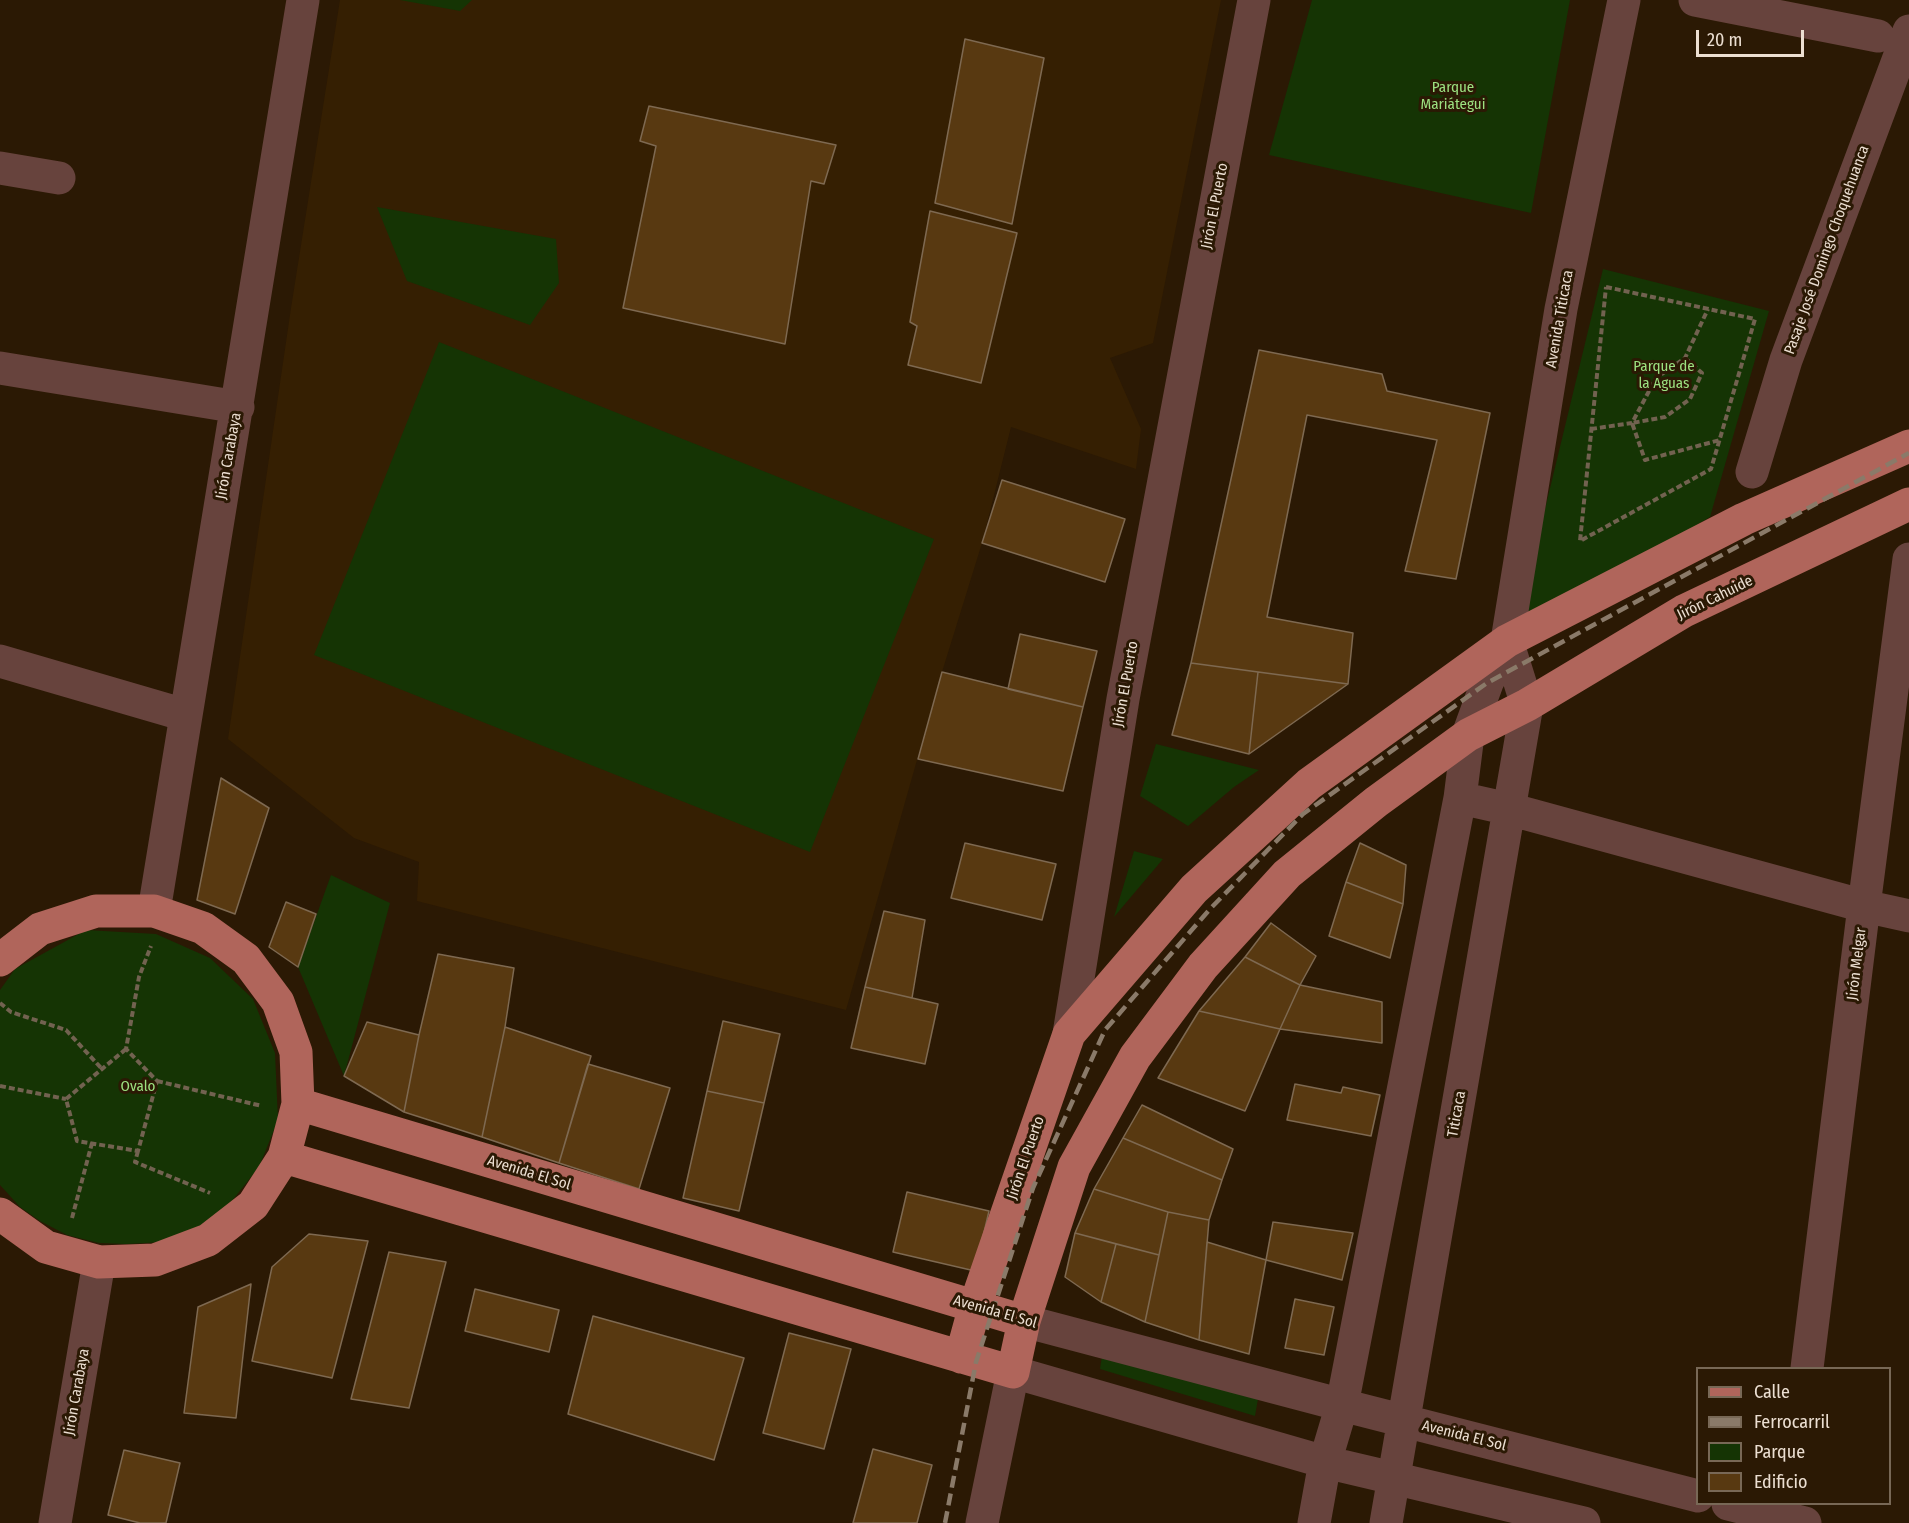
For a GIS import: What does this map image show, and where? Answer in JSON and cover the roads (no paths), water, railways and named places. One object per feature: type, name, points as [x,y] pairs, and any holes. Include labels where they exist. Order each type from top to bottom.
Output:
[{"type":"main road","points":[[1069,1034],[1194,890],[1308,784],[1507,641],[1744,519],[1909,446]]},
{"type":"main road","name":"Jirón Cahuide","points":[[1013,1372],[1024,1321],[1074,1167],[1135,1057],[1203,966],[1287,874],[1376,802],[1468,735],[1527,705],[1684,611],[1909,504]]},
{"type":"main road","points":[[0,960],[40,929],[96,911],[154,911],[203,928],[246,959],[278,1002],[296,1052],[283,1106],[284,1157],[253,1204],[208,1240],[155,1260],[99,1262],[46,1247],[0,1214]]},
{"type":"main road","name":"Jirón El Puerto","points":[[961,1357],[975,1306],[1069,1034]]},
{"type":"main road","name":"Avenida El Sol","points":[[283,1106],[1024,1321]]},
{"type":"main road","points":[[284,1157],[1013,1372]]},
{"type":"street","name":"Jirón Carabaya","points":[[154,911],[303,0]]},
{"type":"street","name":"Jirón El Puerto","points":[[1069,1034],[1123,699],[1254,0]]},
{"type":"street","name":"Avenida Titicaca","points":[[1507,641],[1561,309],[1624,0]]},
{"type":"street","points":[[1695,0],[1894,33]]},
{"type":"street","name":"Pasaje José Domingo Choquehuanca","points":[[1752,472],[1786,360],[1894,33]]},
{"type":"street","points":[[0,168],[59,178]]},
{"type":"street","points":[[0,368],[238,407]]},
{"type":"street","name":"Jirón Melgar","points":[[1807,1367],[1909,559]]},
{"type":"street","points":[[1507,641],[1527,705]]},
{"type":"street","points":[[1314,1523],[1325,1462],[1342,1405],[1460,798],[1468,735],[1487,684],[1507,641]]},
{"type":"street","points":[[0,661],[185,715]]},
{"type":"street","name":"Titicaca","points":[[1386,1523],[1527,705]]},
{"type":"street","points":[[1460,798],[1509,809],[1864,906],[1909,916]]},
{"type":"street","name":"Jirón Carabaya","points":[[55,1523],[99,1262]]},
{"type":"street","name":"Avenida El Sol","points":[[1024,1321],[1696,1495]]},
{"type":"street","points":[[982,1523],[1013,1372],[1325,1462],[1584,1523]]},
{"type":"street","points":[[1737,1505],[1793,1517]]},
{"type":"railway","points":[[945,1523],[976,1362],[1033,1188],[1105,1030],[1210,909],[1303,814],[1487,683],[1909,453]]},
{"type":"park label","name":"Parque Mariátegui","points":[[1453,96]]},
{"type":"park label","name":"Parque de la Aguas","points":[[1664,376]]},
{"type":"park label","name":"Ovalo","points":[[138,1087]]}]
